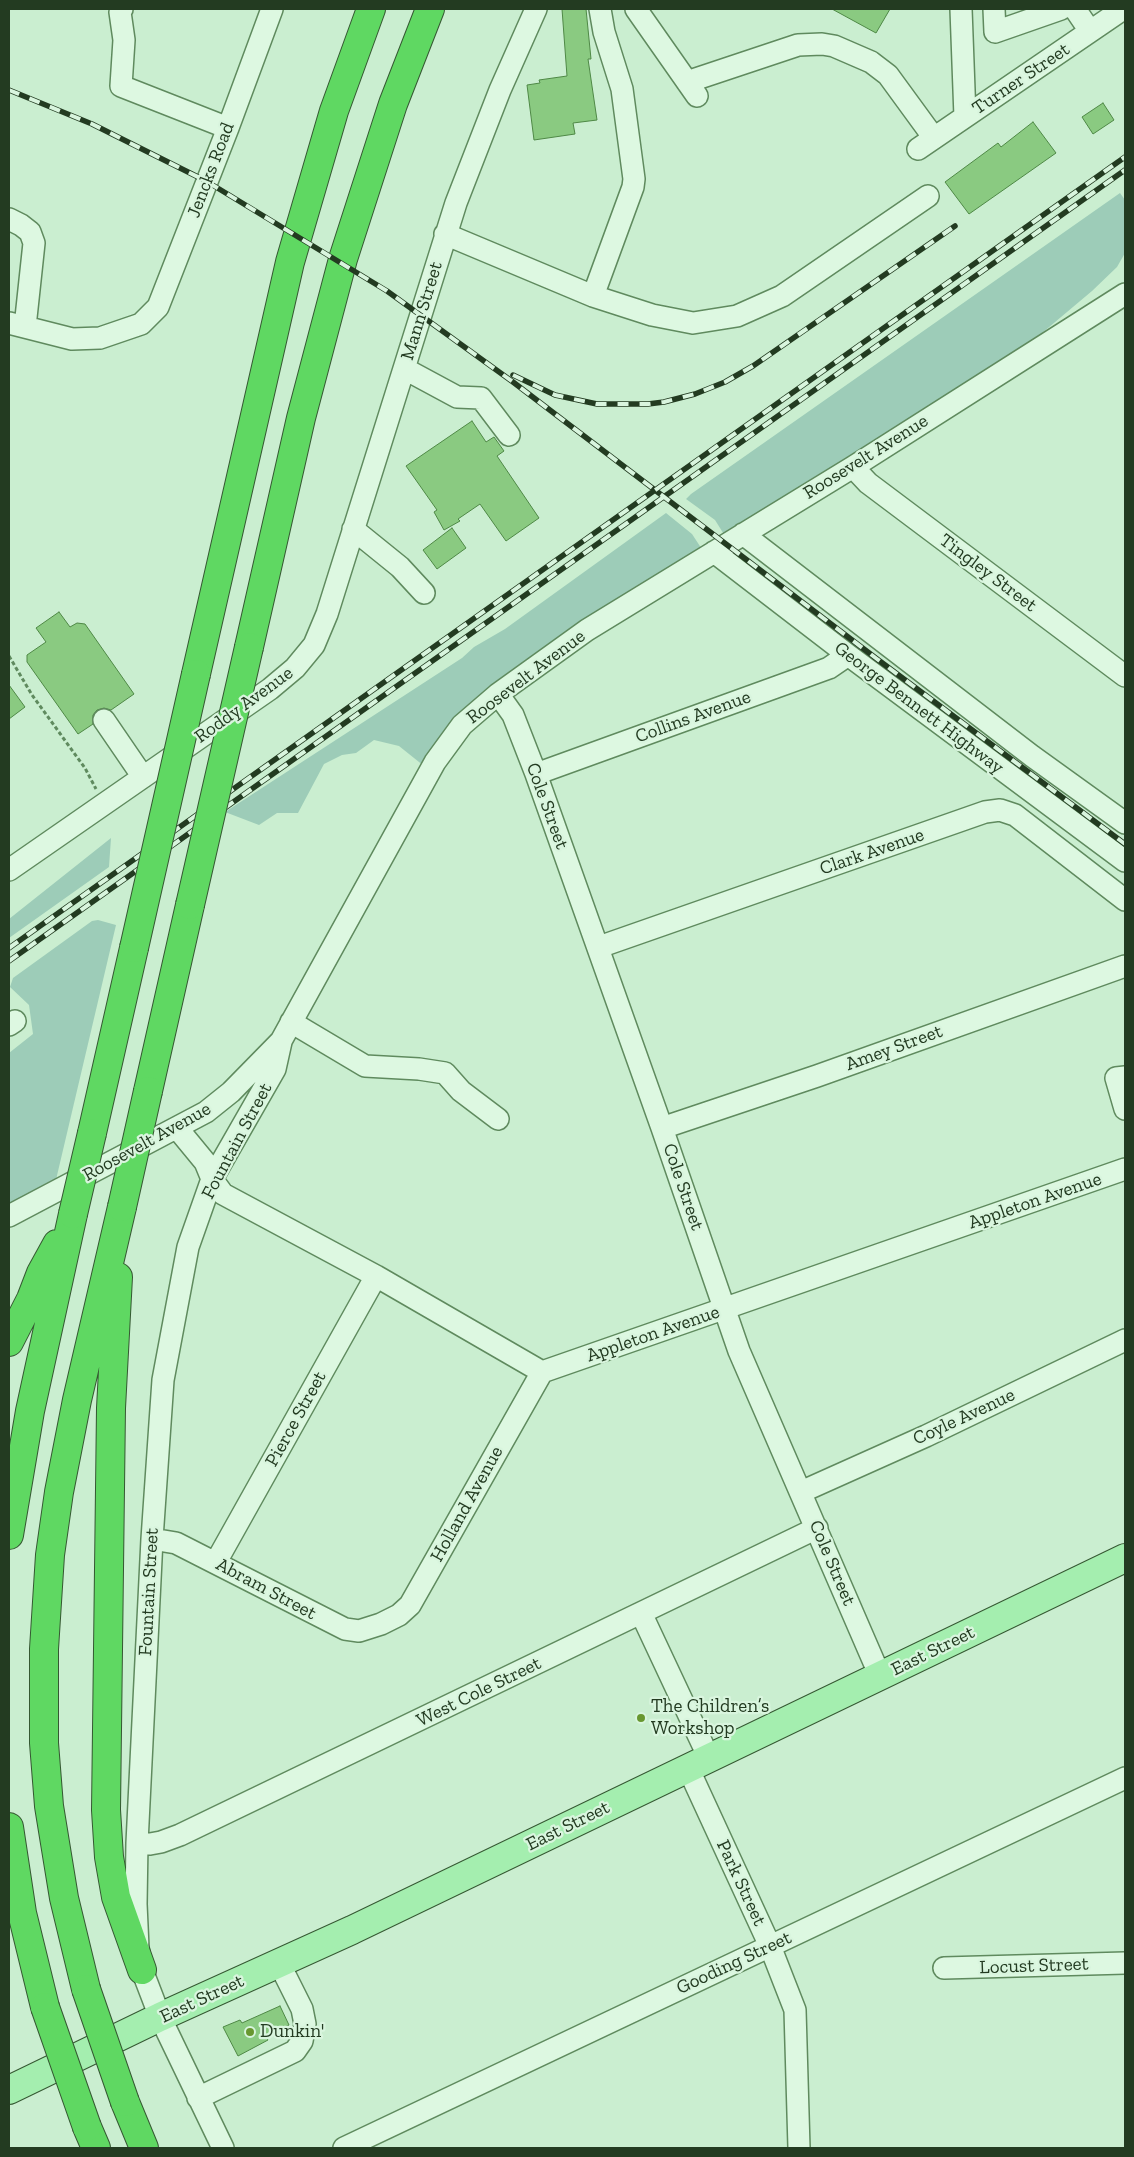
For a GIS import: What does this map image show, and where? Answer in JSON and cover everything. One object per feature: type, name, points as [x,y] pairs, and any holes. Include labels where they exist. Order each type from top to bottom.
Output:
[{"type":"highway","points":[[9,1535],[30,1411],[73,1214],[272,338],[295,243],[334,111],[371,9]]},
{"type":"highway","points":[[144,2148],[125,2102],[86,1989],[64,1898],[49,1806],[43,1711],[44,1649],[50,1555],[59,1492],[77,1400],[301,418],[341,268],[393,104],[430,9]]},
{"type":"highway","points":[[122,1207],[111,1408],[106,1810],[109,1857],[116,1897],[142,1970]]},
{"type":"highway","points":[[9,1342],[31,1299],[41,1272],[73,1214]]},
{"type":"highway","points":[[9,1827],[22,1913],[45,2007],[91,2137]]},
{"type":"main road","name":"East Street","points":[[9,2090],[160,2017],[280,1963],[1125,1558]]},
{"type":"street","points":[[122,9],[120,12],[124,40],[121,86],[228,128]]},
{"type":"street","name":"Jencks Road","points":[[17,325],[72,339],[100,338],[141,324],[158,307],[272,9]]},
{"type":"street","name":"Mann Street","points":[[354,529],[405,369],[445,234],[497,97],[536,9]]},
{"type":"street","points":[[593,296],[633,187],[634,179],[622,89],[604,32],[600,9]]},
{"type":"street","name":"Turner Street","points":[[636,9],[692,89],[798,45],[822,44],[834,46],[871,62],[888,75],[926,144],[1124,9]]},
{"type":"street","points":[[961,9],[965,117]]},
{"type":"street","points":[[994,9],[995,32],[1061,9]]},
{"type":"street","points":[[1075,9],[1090,32]]},
{"type":"street","points":[[445,234],[593,296],[672,320],[693,323],[737,316],[759,307],[802,284],[928,196]]},
{"type":"street","points":[[9,219],[30,232],[34,243],[17,325]]},
{"type":"street","name":"Roosevelt Avenue","points":[[9,1216],[206,1112],[231,1092],[281,1041],[435,762],[462,725],[498,694],[587,630],[853,467],[1125,294]]},
{"type":"street","points":[[405,369],[457,397],[481,398],[509,435]]},
{"type":"street","name":"Tingley Street","points":[[853,467],[868,483],[1125,676]]},
{"type":"street","points":[[354,529],[396,563],[424,593]]},
{"type":"street","name":"Roddy Avenue","points":[[9,870],[270,689],[302,661],[314,645],[324,625],[354,529]]},
{"type":"street","name":"George Bennett Highway","points":[[743,534],[1032,756],[1125,823]]},
{"type":"street","name":"George Bennett Highway","points":[[714,552],[848,655],[1125,861]]},
{"type":"street","name":"Collins Avenue","points":[[536,774],[829,668],[848,655]]},
{"type":"street","name":"Cole Street","points":[[498,694],[513,716],[536,774],[739,1351],[880,1676]]},
{"type":"street","points":[[104,720],[143,777]]},
{"type":"street","name":"Clark Avenue","points":[[598,947],[985,812],[1000,810],[1015,815],[1125,900]]},
{"type":"street","name":"Amey Street","points":[[662,1128],[816,1076],[1125,966]]},
{"type":"street","points":[[291,1022],[366,1066],[419,1069],[445,1073],[461,1091],[498,1119]]},
{"type":"street","name":"Fountain Street","points":[[223,2148],[160,2017],[142,1970],[136,1928],[137,1843],[152,1539],[163,1380],[188,1247],[212,1179],[275,1069],[281,1041]]},
{"type":"street","points":[[1125,1077],[1116,1078],[1125,1109]]},
{"type":"street","points":[[177,1128],[205,1162],[212,1179],[223,1194],[376,1276],[542,1372]]},
{"type":"street","name":"Appleton Avenue","points":[[542,1372],[1125,1170]]},
{"type":"street","name":"Pierce Street","points":[[216,1562],[376,1276]]},
{"type":"street","name":"Coyle Avenue","points":[[801,1492],[926,1436],[1125,1340]]},
{"type":"street","name":"Holland Avenue","points":[[381,1624],[399,1615],[410,1605],[542,1372]]},
{"type":"street","name":"West Cole Street","points":[[137,1843],[150,1844],[161,1842],[180,1834],[817,1528]]},
{"type":"street","name":"Abram Street","points":[[152,1539],[176,1543],[216,1562],[344,1630],[359,1631],[381,1624]]},
{"type":"street","name":"Park Street","points":[[641,1613],[795,2010],[799,2148]]},
{"type":"street","name":"Gooding Street","points":[[344,2148],[1125,1778]]},
{"type":"street","points":[[198,2098],[295,2051],[302,2041],[305,2024],[302,2009],[280,1963]]},
{"type":"street","name":"Locust Street","points":[[944,1968],[1125,1963]]},
{"type":"path","points":[[9,656],[32,695],[85,768],[111,800]]},
{"type":"green space","points":[[1120,193],[1125,200],[1125,253],[1117,267],[1092,291],[948,412],[730,544],[715,520],[686,499],[691,494]]},
{"type":"green space","points":[[666,513],[692,534],[709,560],[506,697],[459,741],[434,774],[399,746],[374,740],[356,753],[342,755],[324,764],[298,813],[277,813],[259,825],[225,812],[462,658],[474,647],[505,629]]},
{"type":"green space","points":[[111,838],[109,867],[9,938],[9,919]]},
{"type":"green space","points":[[98,920],[116,925],[55,1184],[9,1223],[9,1053],[33,1034],[29,1005],[10,987],[13,978],[92,921]]},
{"type":"building","points":[[562,9],[586,9],[591,59],[588,59],[597,120],[573,123],[575,134],[534,140],[527,85],[540,83],[539,80],[567,76]]},
{"type":"building","points":[[832,9],[890,9],[876,33]]},
{"type":"building","points":[[1103,103],[1114,120],[1093,134],[1082,117]]},
{"type":"building","points":[[1033,122],[1056,153],[969,214],[945,182],[998,143],[1001,147]]},
{"type":"building","points":[[472,421],[486,442],[494,437],[504,451],[497,456],[539,518],[506,541],[480,504],[458,519],[460,521],[444,530],[434,512],[437,510],[406,466]]},
{"type":"building","points":[[452,528],[466,548],[437,569],[423,550]]},
{"type":"building","points":[[59,612],[70,627],[77,623],[85,624],[134,694],[111,710],[104,708],[97,710],[93,715],[93,724],[78,734],[27,662],[27,655],[46,642],[36,628]]},
{"type":"building","points":[[9,685],[25,707],[9,719]]},
{"type":"building","name":"Dunkin'","points":[[280,2006],[289,2025],[265,2036],[268,2040],[238,2056],[223,2027],[240,2020],[242,2023]]},
{"type":"railway","points":[[9,90],[92,124],[206,181],[387,291],[513,382],[877,659],[1125,844]]},
{"type":"railway","points":[[9,948],[1125,157]]},
{"type":"railway","points":[[9,961],[1125,170]]},
{"type":"railway","points":[[513,375],[555,395],[597,404],[648,404],[695,394],[725,382],[753,366],[955,226]]},
{"type":"place","name":"The Children’s Workshop","points":[[641,1718]]},
{"type":"place","name":"Dunkin'","points":[[250,2032]]}]
